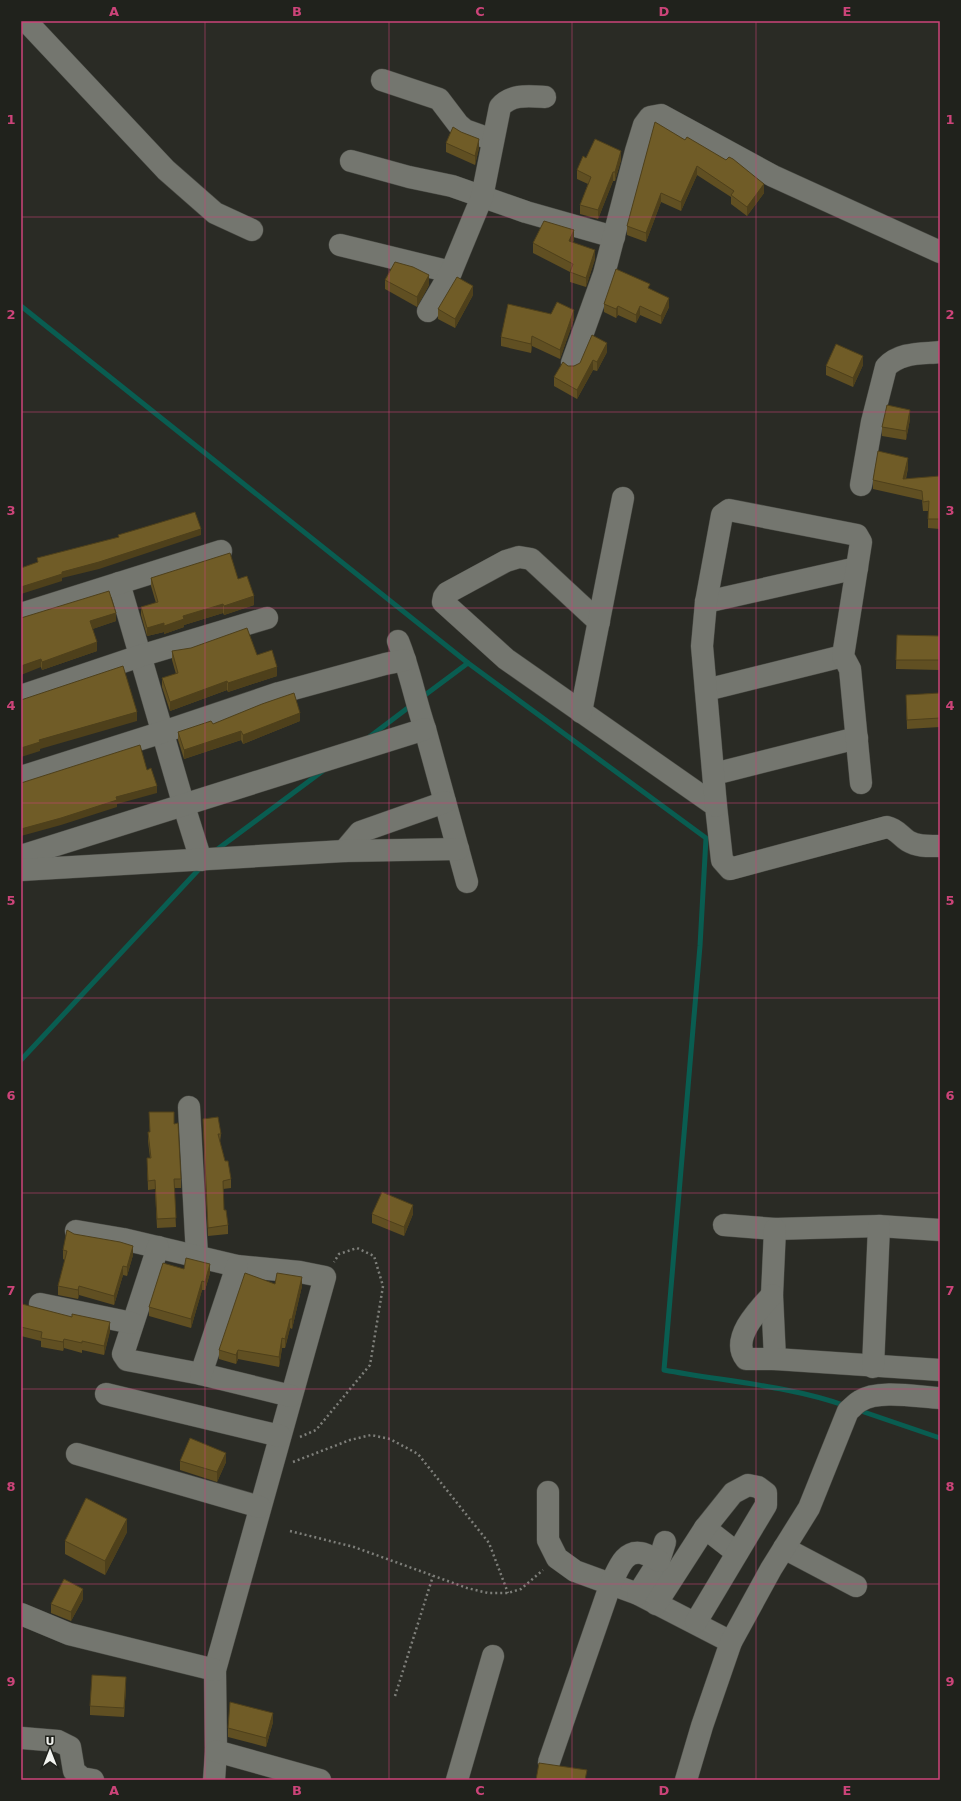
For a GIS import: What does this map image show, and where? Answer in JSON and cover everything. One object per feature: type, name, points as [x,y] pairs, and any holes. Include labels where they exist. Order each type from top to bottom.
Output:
[{"type":"street","points":[[26,21],[166,170],[216,213],[252,230]]},
{"type":"street","points":[[382,80],[439,99],[464,130],[493,140]]},
{"type":"street","points":[[428,311],[451,272],[482,197],[500,107],[505,101],[524,96],[545,97]]},
{"type":"street","points":[[572,363],[604,274],[644,125],[650,117],[661,115],[773,176],[940,252]]},
{"type":"street","points":[[351,161],[409,177],[452,186],[526,212],[614,237]]},
{"type":"street","points":[[340,245],[451,272]]},
{"type":"street","points":[[861,485],[872,422],[886,367],[892,360],[903,355],[940,352]]},
{"type":"street","points":[[581,712],[623,498]]},
{"type":"street","points":[[861,783],[850,669],[843,656],[861,542],[857,535],[729,510],[722,515],[706,602],[702,646],[722,860],[730,868],[887,827],[894,829],[908,841],[918,846],[940,846]]},
{"type":"street","points":[[21,614],[221,551]]},
{"type":"street","points":[[598,622],[530,559],[519,557],[506,561],[447,593],[443,602],[506,659],[716,806]]},
{"type":"street","points":[[706,602],[857,568]]},
{"type":"street","points":[[119,583],[184,806],[205,860]]},
{"type":"street","points":[[21,696],[140,656],[267,618]]},
{"type":"street","points":[[21,777],[279,693],[385,664],[402,650],[467,882]]},
{"type":"street","points":[[706,690],[843,656]]},
{"type":"street","points":[[21,856],[425,729]]},
{"type":"street","points":[[714,774],[857,738]]},
{"type":"street","points":[[344,851],[360,832],[445,802]]},
{"type":"street","points":[[21,870],[344,851],[458,849]]},
{"type":"street","points":[[189,1106],[196,1256]]},
{"type":"street","points":[[724,1225],[775,1229],[879,1226],[940,1230]]},
{"type":"street","points":[[872,1366],[879,1226]]},
{"type":"street","points":[[775,1229],[772,1296],[775,1359]]},
{"type":"street","points":[[76,1231],[158,1247],[237,1266],[300,1272],[325,1277],[276,1449],[216,1670],[216,1752],[214,1780]]},
{"type":"street","points":[[158,1247],[132,1323],[123,1354],[124,1358],[127,1360],[201,1374],[291,1396]]},
{"type":"street","points":[[201,1374],[237,1266]]},
{"type":"street","points":[[772,1296],[754,1314],[743,1336],[741,1349],[742,1355],[746,1359],[775,1359],[940,1370]]},
{"type":"street","points":[[40,1304],[132,1323]]},
{"type":"street","points":[[106,1394],[276,1449]]},
{"type":"street","points":[[686,1780],[702,1726],[731,1642],[812,1500],[854,1406],[872,1396],[886,1395],[940,1398]]},
{"type":"street","points":[[77,1454],[260,1508]]},
{"type":"street","points":[[647,1599],[733,1493],[748,1485],[758,1487],[766,1493],[766,1505],[696,1622]]},
{"type":"street","points":[[548,1492],[548,1540],[557,1558],[575,1571],[611,1583],[647,1599],[696,1622],[731,1642]]},
{"type":"street","points":[[705,1528],[737,1553]]},
{"type":"street","points":[[784,1548],[856,1586]]},
{"type":"street","points":[[549,1762],[611,1583],[624,1558],[630,1554],[662,1551],[647,1599]]},
{"type":"street","points":[[21,1614],[69,1634],[216,1670]]},
{"type":"street","points":[[457,1780],[493,1656]]},
{"type":"street","points":[[22,1738],[58,1741],[70,1747],[74,1771],[82,1778],[93,1780]]},
{"type":"street","points":[[216,1752],[320,1780]]},
{"type":"path","points":[[276,1449],[316,1430],[370,1364],[383,1286],[374,1256],[357,1248],[339,1254],[325,1277]]},
{"type":"path","points":[[276,1449],[296,1461],[350,1440],[371,1435],[390,1439],[418,1454],[489,1543],[508,1592]]},
{"type":"path","points":[[290,1531],[354,1547],[467,1588],[488,1592],[508,1592],[521,1588],[557,1558]]},
{"type":"path","points":[[395,1696],[433,1576]]},
{"type":"building","points":[[655,122],[685,140],[687,137],[726,160],[729,157],[733,159],[764,184],[747,207],[731,195],[734,191],[697,166],[681,202],[661,193],[646,233],[627,226]]},
{"type":"building","points":[[453,127],[479,139],[475,156],[446,143]]},
{"type":"building","points":[[595,139],[621,151],[615,172],[613,172],[598,210],[580,205],[591,177],[577,170],[583,156],[586,158]]},
{"type":"building","points":[[544,221],[574,230],[569,241],[595,250],[586,278],[570,272],[573,264],[533,243]]},
{"type":"building","points":[[395,262],[413,267],[429,275],[417,297],[385,280]]},
{"type":"building","points":[[616,269],[650,284],[648,288],[669,298],[661,316],[640,306],[636,315],[618,306],[616,309],[604,304]]},
{"type":"building","points":[[457,277],[473,286],[455,319],[438,309]]},
{"type":"building","points":[[557,302],[574,310],[560,350],[532,336],[531,344],[501,337],[508,304],[551,314]]},
{"type":"building","points":[[592,335],[607,343],[597,362],[593,360],[577,390],[554,377],[563,362],[568,366],[574,366],[580,363]]},
{"type":"building","points":[[836,344],[863,356],[853,378],[826,366]]},
{"type":"building","points":[[887,405],[910,410],[906,431],[882,427]]},
{"type":"building","points":[[878,451],[908,458],[903,479],[940,476],[940,519],[928,519],[929,501],[923,502],[922,491],[873,480]]},
{"type":"building","points":[[195,512],[201,529],[99,562],[62,572],[62,574],[21,587],[21,568],[38,562],[37,558],[119,537],[118,535]]},
{"type":"building","points":[[230,553],[238,579],[247,576],[254,596],[224,606],[223,604],[183,616],[184,619],[164,626],[164,623],[147,628],[141,607],[158,602],[151,578]]},
{"type":"building","points":[[109,591],[116,613],[90,621],[97,642],[42,662],[41,659],[21,666],[21,618]]},
{"type":"building","points":[[247,628],[257,655],[272,650],[277,667],[228,683],[227,681],[170,702],[162,678],[178,673],[172,651],[191,648]]},
{"type":"building","points":[[897,635],[940,636],[940,660],[896,660]]},
{"type":"building","points":[[123,666],[137,712],[39,740],[40,742],[21,748],[21,700]]},
{"type":"building","points":[[294,693],[300,713],[243,735],[241,731],[184,750],[178,732],[211,721],[213,724]]},
{"type":"building","points":[[940,693],[940,718],[907,720],[906,695]]},
{"type":"building","points":[[140,745],[147,770],[151,768],[157,786],[116,797],[117,800],[21,829],[21,783]]},
{"type":"building","points":[[149,1112],[174,1112],[174,1124],[178,1123],[181,1179],[174,1179],[176,1218],[157,1219],[155,1180],[148,1181],[147,1158],[151,1158],[148,1132],[150,1132]]},
{"type":"building","points":[[218,1117],[221,1134],[218,1134],[225,1161],[228,1161],[231,1179],[223,1181],[224,1210],[226,1210],[228,1225],[208,1228],[203,1119]]},
{"type":"building","points":[[382,1192],[413,1205],[404,1227],[372,1214]]},
{"type":"building","points":[[67,1230],[74,1234],[120,1242],[133,1246],[127,1267],[123,1266],[114,1296],[79,1286],[78,1290],[58,1286],[67,1251],[63,1250]]},
{"type":"building","points":[[186,1258],[210,1264],[205,1282],[202,1281],[191,1319],[149,1307],[163,1263],[184,1269]]},
{"type":"building","points":[[245,1273],[275,1284],[277,1273],[302,1277],[292,1319],[290,1319],[285,1339],[282,1338],[279,1357],[238,1350],[236,1355],[219,1350]]},
{"type":"building","points":[[22,1304],[72,1317],[72,1314],[110,1322],[104,1346],[82,1341],[82,1343],[64,1339],[63,1342],[41,1338],[42,1332],[21,1327]]},
{"type":"building","points":[[190,1438],[226,1453],[217,1472],[180,1461]]},
{"type":"building","points":[[86,1498],[127,1519],[105,1561],[65,1541]]},
{"type":"building","points":[[64,1579],[83,1589],[71,1612],[51,1604]]},
{"type":"building","points":[[92,1675],[126,1677],[124,1708],[90,1706]]},
{"type":"building","points":[[230,1702],[273,1713],[266,1738],[228,1728]]},
{"type":"building","points":[[539,1763],[587,1770],[585,1780],[536,1780]]},
{"type":"waterway","points":[[21,306],[468,663],[706,838],[700,946],[664,1370],[803,1393],[846,1406]]},
{"type":"waterway","points":[[421,698],[468,663]]},
{"type":"waterway","points":[[368,738],[413,704]]},
{"type":"waterway","points":[[215,851],[324,770]]},
{"type":"waterway","points":[[21,1060],[202,866]]},
{"type":"waterway","points":[[858,1410],[940,1438]]}]
